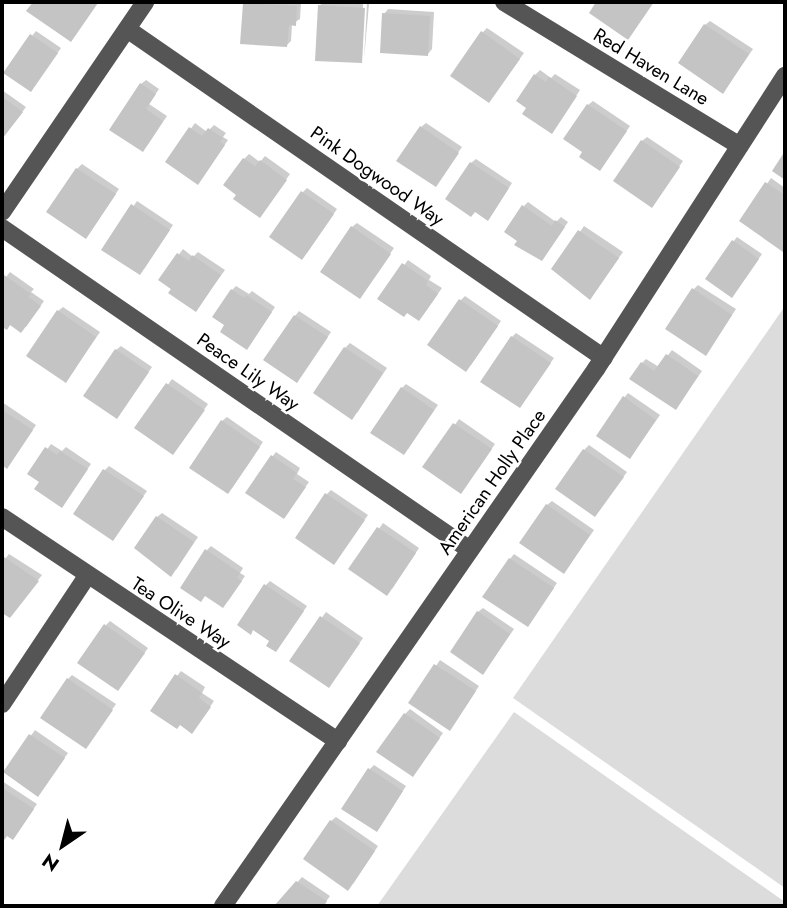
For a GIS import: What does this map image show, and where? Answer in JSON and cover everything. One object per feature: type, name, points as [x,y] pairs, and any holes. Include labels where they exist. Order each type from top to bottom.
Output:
[{"type":"street","points":[[2,212],[145,2]]},
{"type":"street","name":"Red Haven Lane","points":[[504,2],[740,146]]},
{"type":"street","name":"Pink Dogwood Way","points":[[127,29],[604,358]]},
{"type":"street","name":"American Holly Place","points":[[223,906],[604,358],[785,76]]},
{"type":"street","name":"Peace Lily Way","points":[[2,228],[470,550]]},
{"type":"street","name":"Tea Olive Way","points":[[2,517],[338,741]]},
{"type":"street","points":[[2,704],[87,576]]},
{"type":"shaded area","points":[[785,306],[785,888],[513,698]]},
{"type":"shaded area","points":[[514,712],[785,902],[785,906],[377,906]]},
{"type":"building","points":[[33,2],[98,3],[71,42],[26,11]]},
{"type":"building","points":[[596,2],[654,2],[628,40],[589,13]]},
{"type":"building","points":[[243,3],[297,6],[296,26],[289,25],[287,47],[240,44]]},
{"type":"building","points":[[318,5],[365,8],[362,63],[315,61]]},
{"type":"building","points":[[382,13],[430,16],[428,56],[380,53]]},
{"type":"building","points":[[704,24],[749,54],[723,94],[678,63]]},
{"type":"building","points":[[481,31],[520,59],[489,103],[450,76]]},
{"type":"building","points":[[30,34],[58,53],[31,92],[3,73]]},
{"type":"building","points":[[534,74],[546,82],[549,77],[577,96],[552,134],[522,114],[526,108],[516,101]]},
{"type":"building","points":[[140,83],[156,94],[146,109],[163,121],[143,152],[109,130]]},
{"type":"building","points":[[2,97],[23,112],[2,139]]},
{"type":"building","points":[[587,104],[627,131],[600,171],[579,157],[582,152],[563,139]]},
{"type":"building","points":[[420,126],[459,153],[436,187],[396,161]]},
{"type":"building","points":[[189,127],[202,136],[208,128],[223,138],[220,142],[225,145],[198,185],[165,162]]},
{"type":"building","points":[[641,140],[680,167],[652,208],[613,181]]},
{"type":"building","points":[[785,151],[785,180],[772,171]]},
{"type":"building","points":[[243,158],[255,166],[260,160],[287,180],[260,218],[233,199],[236,195],[223,185]]},
{"type":"building","points":[[470,162],[509,188],[488,221],[475,212],[471,217],[445,199]]},
{"type":"building","points":[[76,168],[116,194],[86,239],[46,212]]},
{"type":"building","points":[[765,182],[785,195],[783,252],[739,221]]},
{"type":"building","points":[[301,191],[334,214],[302,260],[269,237]]},
{"type":"building","points":[[131,204],[170,230],[140,275],[101,250]]},
{"type":"building","points":[[522,205],[552,226],[555,220],[565,227],[542,261],[514,245],[517,241],[504,232]]},
{"type":"building","points":[[351,226],[391,254],[360,299],[320,272]]},
{"type":"building","points":[[578,230],[619,258],[590,300],[551,269]]},
{"type":"building","points":[[732,240],[759,259],[732,298],[705,279]]},
{"type":"building","points":[[177,253],[189,261],[192,255],[221,275],[196,312],[168,293],[171,289],[158,280]]},
{"type":"building","points":[[402,263],[428,281],[426,285],[438,294],[419,321],[407,313],[404,317],[377,299]]},
{"type":"building","points":[[4,275],[31,294],[28,297],[41,306],[21,333],[10,325],[7,330],[2,327]]},
{"type":"building","points":[[692,288],[732,315],[706,356],[665,329]]},
{"type":"building","points":[[231,289],[244,298],[246,295],[272,312],[247,350],[220,332],[224,325],[212,317]]},
{"type":"building","points":[[459,299],[498,326],[466,372],[427,345]]},
{"type":"building","points":[[57,310],[96,337],[66,383],[26,356]]},
{"type":"building","points":[[294,315],[328,337],[297,383],[263,360]]},
{"type":"building","points":[[511,336],[551,363],[520,408],[480,382]]},
{"type":"building","points":[[344,347],[383,373],[352,420],[313,393]]},
{"type":"building","points":[[115,349],[149,372],[117,419],[83,396]]},
{"type":"building","points":[[666,354],[698,376],[676,410],[629,379],[641,362],[654,371]]},
{"type":"building","points":[[166,383],[205,410],[173,455],[134,428]]},
{"type":"building","points":[[401,387],[434,410],[404,455],[370,433]]},
{"type":"building","points":[[623,396],[656,420],[630,459],[596,436]]},
{"type":"building","points":[[2,410],[33,430],[7,469],[2,465]]},
{"type":"building","points":[[221,420],[260,447],[228,494],[189,468]]},
{"type":"building","points":[[453,423],[492,449],[461,494],[422,467]]},
{"type":"building","points":[[45,447],[57,455],[60,451],[88,469],[62,508],[34,489],[39,482],[27,474]]},
{"type":"building","points":[[583,449],[624,477],[595,517],[555,489]]},
{"type":"building","points":[[271,455],[297,473],[293,479],[306,487],[284,519],[245,493]]},
{"type":"building","points":[[103,469],[144,496],[113,541],[73,514]]},
{"type":"building","points":[[325,493],[365,520],[334,565],[295,538]]},
{"type":"building","points":[[546,504],[590,535],[564,574],[519,543]]},
{"type":"building","points":[[156,516],[194,542],[171,577],[134,548]]},
{"type":"building","points":[[377,527],[416,553],[387,596],[348,569]]},
{"type":"building","points":[[205,549],[240,573],[237,578],[242,581],[223,608],[205,596],[201,602],[180,588]]},
{"type":"building","points":[[4,557],[39,581],[10,618],[2,613]]},
{"type":"building","points":[[509,558],[554,588],[528,627],[482,597]]},
{"type":"building","points":[[264,584],[304,611],[276,652],[266,646],[269,641],[253,630],[251,635],[237,625]]},
{"type":"building","points":[[477,611],[510,634],[483,675],[450,652]]},
{"type":"building","points":[[320,616],[360,643],[329,688],[289,661]]},
{"type":"building","points":[[104,624],[145,653],[118,691],[77,663]]},
{"type":"building","points":[[434,664],[476,691],[450,731],[408,703]]},
{"type":"building","points":[[175,674],[202,693],[199,698],[211,707],[192,734],[180,725],[177,729],[150,711]]},
{"type":"building","points":[[67,678],[113,710],[86,749],[40,718]]},
{"type":"building","points":[[404,713],[440,738],[413,777],[376,752]]},
{"type":"building","points":[[29,734],[65,758],[38,797],[3,772]]},
{"type":"building","points":[[368,768],[403,791],[377,832],[341,809]]},
{"type":"building","points":[[2,788],[34,809],[13,840],[7,836],[2,843]]},
{"type":"building","points":[[330,820],[375,851],[348,891],[303,859]]},
{"type":"building","points":[[296,881],[327,901],[324,906],[274,906]]}]
